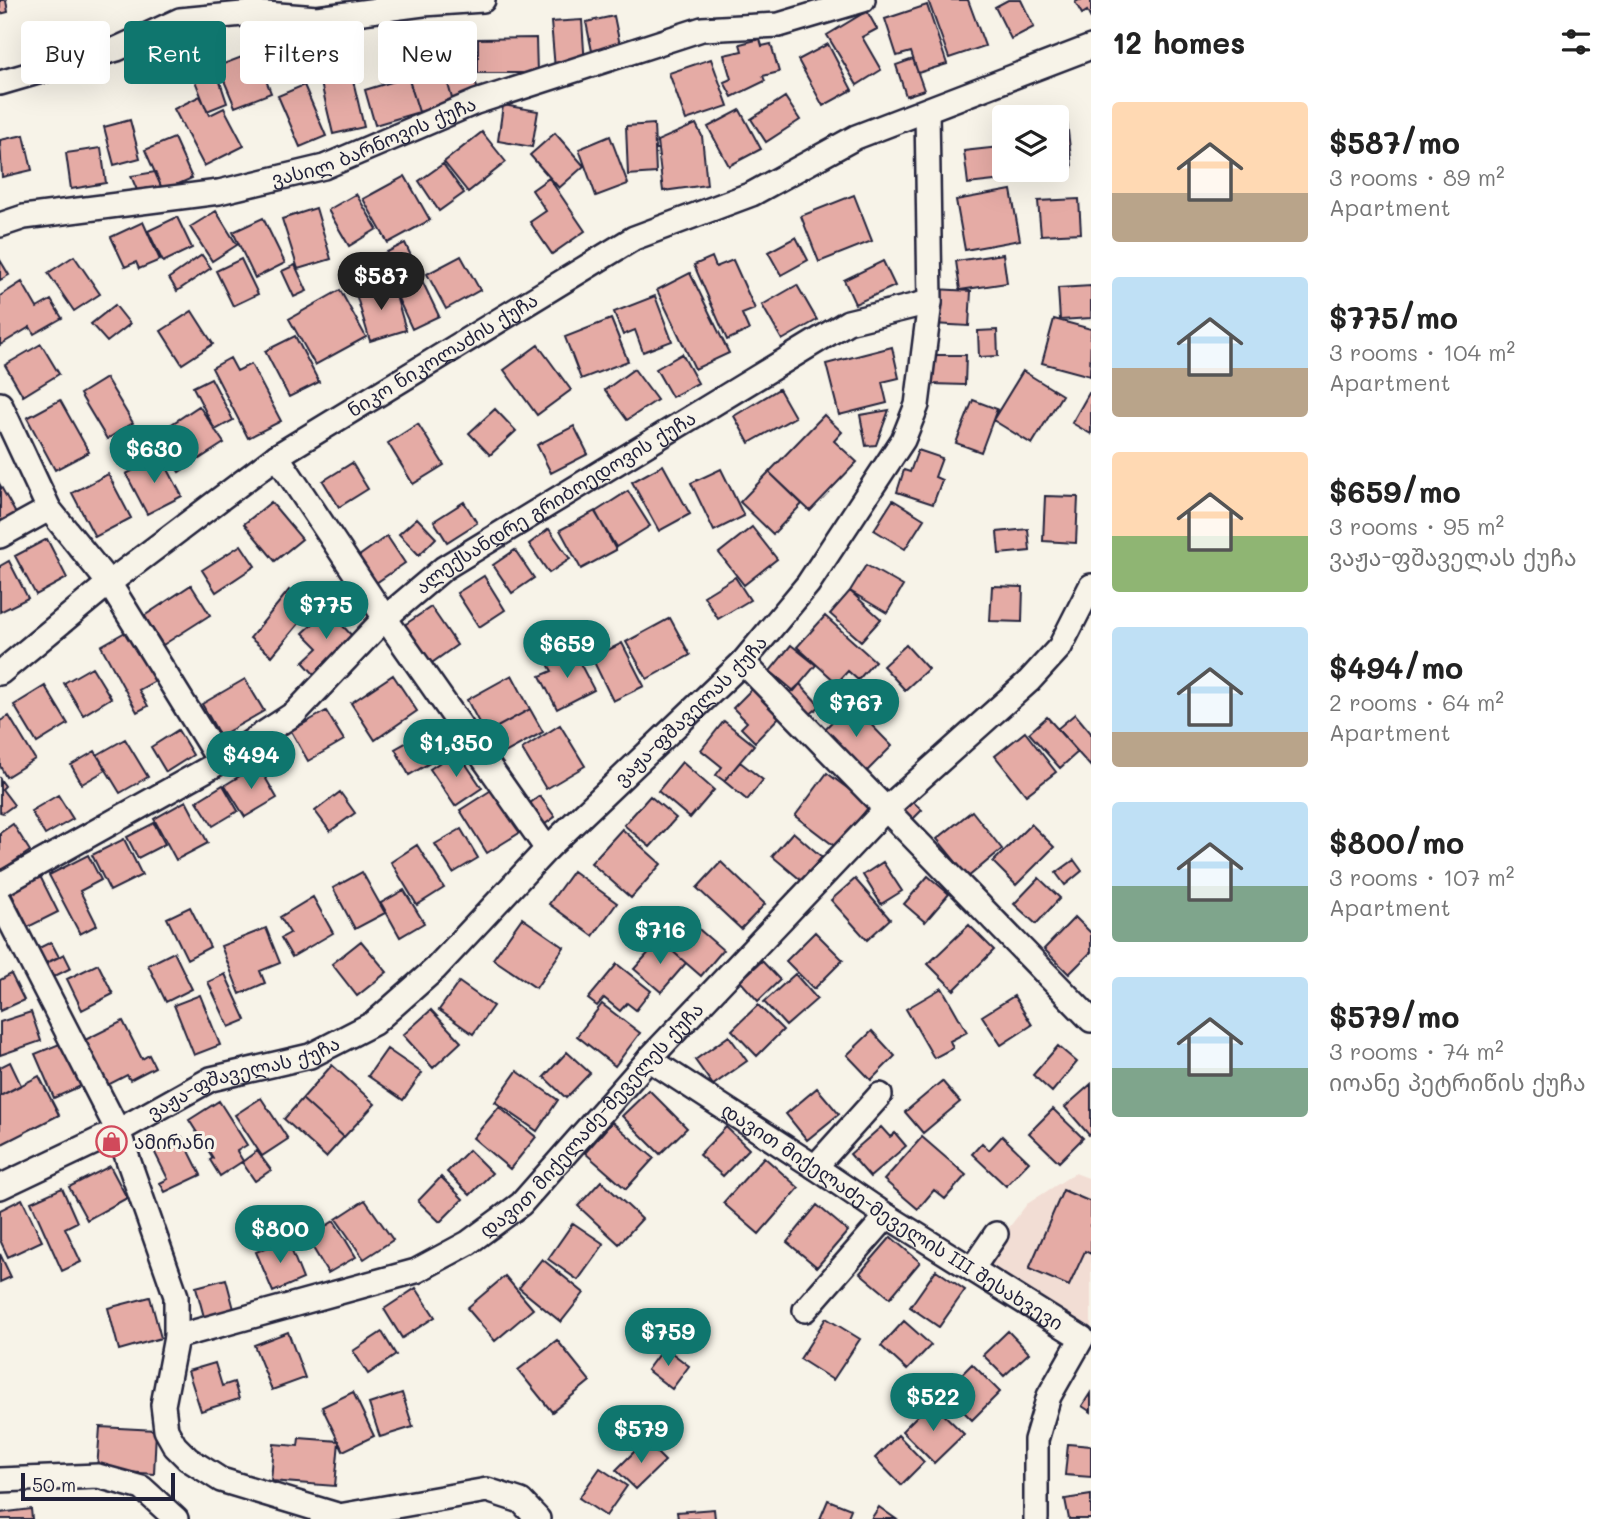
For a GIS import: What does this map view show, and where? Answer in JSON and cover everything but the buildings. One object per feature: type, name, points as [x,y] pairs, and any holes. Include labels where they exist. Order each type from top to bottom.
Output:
[{"type":"street","points":[[0,83],[117,49],[180,20],[253,13],[317,18],[423,4],[484,0]]},
{"type":"street","name":"ვასილ ბარნოვის ქუჩა","points":[[0,225],[24,217],[219,192],[324,167],[476,102],[702,29],[779,25],[863,0]]},
{"type":"street","points":[[927,111],[1091,47]]},
{"type":"street","name":"ვაჟა-ფშაველას ქუჩა","points":[[0,1187],[118,1131],[211,1079],[310,1056],[374,1023],[435,969],[547,849],[743,662],[808,584],[903,440],[917,405],[930,302],[927,111]]},
{"type":"street","name":"ნიკო ნიკოლაძის ქუჩა","points":[[0,673],[109,583],[277,456],[634,238],[752,194],[856,137],[927,111]]},
{"type":"street","name":"ალექსანდრე გრიბოედოვის ქუჩა","points":[[0,885],[220,762],[295,713],[385,618],[444,568],[848,322],[930,302]]},
{"type":"street","points":[[0,404],[49,509],[109,583],[220,762]]},
{"type":"street","points":[[277,456],[385,618],[547,849]]},
{"type":"street","points":[[0,536],[49,509]]},
{"type":"street","name":"დავით მიქელაძე-მეველეს ქუჩა","points":[[176,1337],[416,1271],[468,1243],[521,1204],[649,1059],[885,810],[1029,681],[1060,647],[1091,586]]},
{"type":"street","points":[[743,662],[1091,1020]]},
{"type":"street","points":[[0,901],[118,1131],[176,1296],[176,1337],[163,1405],[166,1430],[175,1446],[188,1460],[221,1480],[329,1517],[487,1490],[522,1501],[538,1519]]},
{"type":"street","name":"დავით მიქელაძე-მეველის III შესახვევი","points":[[649,1059],[887,1216],[1083,1338],[1049,1396],[1036,1440],[1036,1519]]},
{"type":"street","points":[[815,1167],[880,1095]]},
{"type":"street","points":[[805,1310],[887,1216]]},
{"type":"street","points":[[972,1269],[996,1234]]},
{"type":"street","points":[[0,1480],[98,1476],[142,1488],[176,1519]]},
{"type":"shaded area","points":[[1075,1173],[1091,1179],[1091,1332],[992,1273],[986,1258],[1027,1204]]},
{"type":"place","name":"ამირანი","points":[[111,1142]]}]
